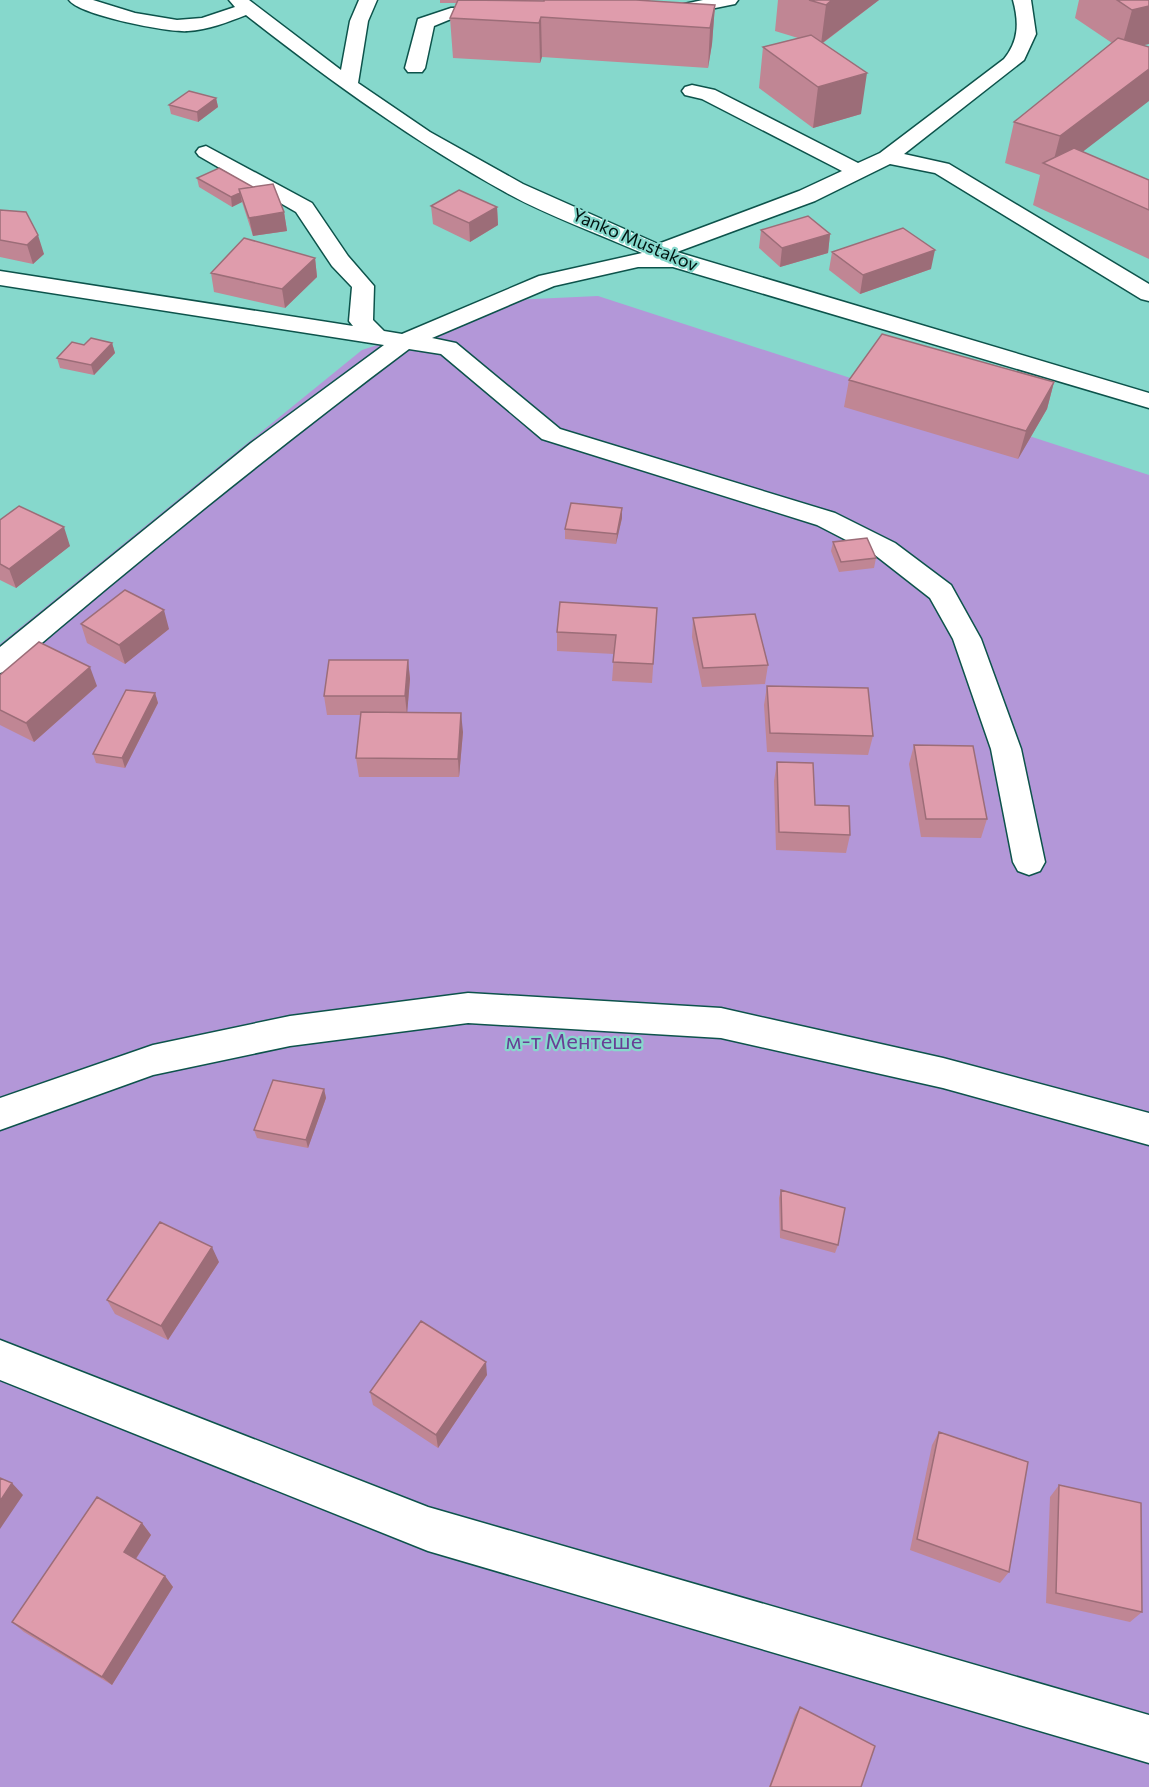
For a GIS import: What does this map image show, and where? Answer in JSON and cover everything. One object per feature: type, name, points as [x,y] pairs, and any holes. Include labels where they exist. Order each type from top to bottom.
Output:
[{"type":"street","points":[[78,0],[151,21],[184,27],[204,24],[242,5]]},
{"type":"street","points":[[348,85],[359,21],[368,0]]},
{"type":"street","points":[[648,15],[729,0]]},
{"type":"street","points":[[0,663],[107,572],[260,449],[403,342],[547,281],[638,260],[668,257],[807,196],[887,157],[1011,63],[1023,50],[1028,18],[1022,0]]},
{"type":"street","name":"Yanko Mustakov","points":[[242,5],[348,85],[423,136],[515,189],[668,257],[1149,401]]},
{"type":"street","points":[[415,68],[425,23],[436,16],[454,12],[512,11]]},
{"type":"street","points":[[692,90],[708,94],[858,171]]},
{"type":"street","points":[[206,152],[304,208],[340,261],[363,286],[361,321],[377,337]]},
{"type":"street","points":[[887,157],[942,168],[1149,294]]},
{"type":"street","points":[[0,278],[448,348],[551,434],[826,519],[885,549],[941,592],[967,639],[1006,749],[1029,862]]},
{"type":"street","points":[[0,1114],[153,1060],[290,1031],[468,1008],[721,1023],[943,1073],[1149,1129]]},
{"type":"street","points":[[0,1360],[428,1529],[1149,1739]]},
{"type":"green space","name":"м-т Ментeше","points":[[598,296],[1149,475],[1149,1787],[0,1787],[0,644],[362,350],[512,300]]},
{"type":"building","points":[[458,0],[636,0],[715,5],[710,28],[541,17],[539,23],[450,18]]},
{"type":"building","points":[[809,0],[832,0],[826,5]]},
{"type":"building","points":[[1117,0],[1149,0],[1149,6],[1132,10]]},
{"type":"building","points":[[811,35],[867,73],[818,87],[763,47]]},
{"type":"building","points":[[1118,38],[1149,47],[1149,69],[1060,136],[1014,122]]},
{"type":"building","points":[[189,91],[216,98],[197,112],[169,105]]},
{"type":"building","points":[[1074,148],[1149,180],[1149,210],[1043,163]]},
{"type":"building","points":[[219,168],[253,187],[239,189],[240,193],[231,197],[197,178]]},
{"type":"building","points":[[273,184],[284,212],[249,218],[239,189]]},
{"type":"building","points":[[459,190],[497,207],[469,223],[431,206]]},
{"type":"building","points":[[0,210],[26,212],[38,235],[27,245],[0,240]]},
{"type":"building","points":[[808,216],[830,234],[782,248],[761,230]]},
{"type":"building","points":[[903,228],[935,250],[863,275],[832,252]]},
{"type":"building","points":[[244,238],[315,258],[282,289],[211,273]]},
{"type":"building","points":[[882,334],[1054,382],[1026,431],[849,380]]},
{"type":"building","points":[[91,338],[112,343],[91,365],[57,358],[72,342],[84,345]]},
{"type":"building","points":[[571,503],[622,508],[617,534],[565,529]]},
{"type":"building","points":[[19,506],[64,527],[9,569],[0,564],[0,520]]},
{"type":"building","points":[[867,538],[876,558],[841,562],[833,542]]},
{"type":"building","points":[[125,590],[164,610],[119,645],[81,624]]},
{"type":"building","points":[[560,602],[657,608],[653,664],[613,662],[616,635],[557,632]]},
{"type":"building","points":[[755,614],[768,665],[703,668],[693,618]]},
{"type":"building","points":[[39,642],[90,667],[26,723],[0,710],[0,675]]},
{"type":"building","points":[[329,660],[408,660],[405,696],[324,696]]},
{"type":"building","points":[[767,686],[868,688],[873,736],[770,733]]},
{"type":"building","points":[[126,690],[155,693],[122,758],[93,754]]},
{"type":"building","points":[[361,712],[461,713],[458,759],[356,758]]},
{"type":"building","points":[[914,745],[973,746],[987,819],[926,819]]},
{"type":"building","points":[[777,762],[813,763],[815,805],[849,806],[850,835],[779,832]]},
{"type":"building","points":[[273,1080],[324,1089],[306,1140],[254,1130]]},
{"type":"building","points":[[781,1190],[845,1208],[838,1245],[782,1230]]},
{"type":"building","points":[[160,1222],[212,1247],[161,1326],[107,1300]]},
{"type":"building","points":[[421,1321],[486,1362],[436,1435],[370,1392]]},
{"type":"building","points":[[939,1432],[1028,1462],[1009,1572],[917,1539]]},
{"type":"building","points":[[0,1478],[12,1483],[0,1501]]},
{"type":"building","points":[[1059,1485],[1141,1503],[1142,1612],[1056,1593]]},
{"type":"building","points":[[97,1497],[142,1523],[124,1552],[165,1576],[102,1677],[12,1622]]},
{"type":"building","points":[[800,1707],[875,1746],[861,1787],[770,1787]]}]
